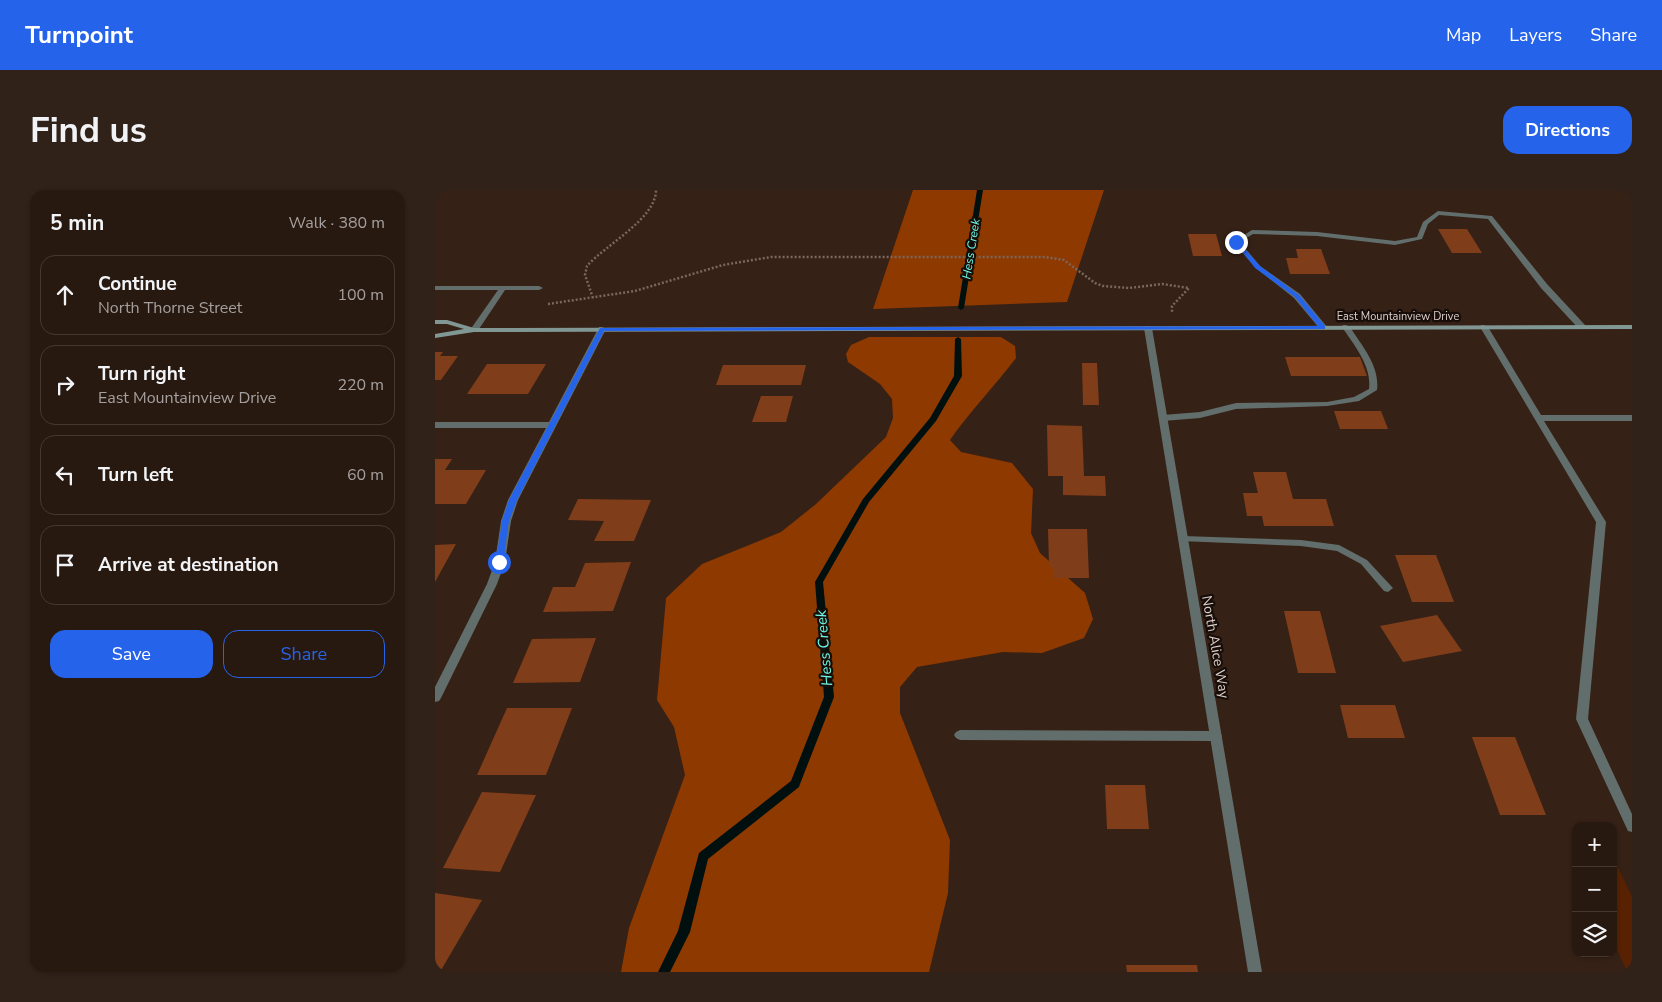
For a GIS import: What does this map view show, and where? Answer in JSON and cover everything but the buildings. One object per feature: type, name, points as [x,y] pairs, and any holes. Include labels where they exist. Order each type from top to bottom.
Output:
[{"type":"main road","name":"East Mountainview Drive","points":[[435,322],[447,322],[474,330]]},
{"type":"main road","name":"East Mountainview Drive","points":[[435,336],[474,330],[602,329],[1632,327]]},
{"type":"street","points":[[1323,327],[1297,296],[1257,267],[1236,242],[1251,232],[1317,234],[1395,243],[1420,238],[1425,223],[1438,213],[1490,217],[1544,286],[1582,327]]},
{"type":"street","points":[[435,288],[539,288]]},
{"type":"street","points":[[474,330],[503,288]]},
{"type":"street","points":[[1163,418],[1200,415],[1236,406],[1327,404],[1356,399],[1373,390],[1375,383],[1363,353],[1346,327]]},
{"type":"street","points":[[1484,327],[1601,522],[1582,719],[1632,827]]},
{"type":"street","name":"North Alice Way","points":[[1148,328],[1255,972]]},
{"type":"street","points":[[435,698],[492,584],[499,562],[505,521],[513,500],[602,329]]},
{"type":"street","points":[[1539,418],[1632,418]]},
{"type":"street","points":[[435,424],[552,425]]},
{"type":"street","points":[[1183,539],[1301,542],[1339,548],[1364,562],[1388,588]]},
{"type":"street","points":[[959,735],[1216,736]]},
{"type":"path","points":[[593,298],[585,274],[587,267],[592,260],[619,240],[645,216],[656,194],[656,190]]},
{"type":"path","points":[[547,304],[593,298],[667,283],[746,260],[793,256],[1045,257],[1064,260],[1095,283],[1116,289],[1162,284],[1189,288],[1172,306],[1172,328]]},
{"type":"shaded area","points":[[913,190],[1104,190],[1067,302],[873,309]]},
{"type":"shaded area","points":[[869,337],[1001,337],[1015,346],[1016,358],[950,440],[961,452],[1012,463],[1033,489],[1031,533],[1040,553],[1085,593],[1093,619],[1084,638],[1042,653],[1003,652],[917,667],[900,687],[900,713],[950,840],[948,893],[929,972],[621,972],[629,928],[685,775],[674,727],[657,700],[666,598],[702,564],[781,532],[816,504],[886,437],[893,418],[892,399],[880,384],[848,362],[846,354],[851,345]]},
{"type":"shaded area","points":[[1617,865],[1632,897],[1632,972],[1627,972],[1617,949]]},
{"type":"waterway","name":"Hess Creek","points":[[961,308],[980,190]]},
{"type":"waterway","name":"Hess Creek","points":[[664,972],[684,932],[703,856],[795,784],[829,697],[819,582],[866,501],[933,419],[958,376],[958,339]]},
{"type":"route","points":[[499,562],[505,521],[513,500],[602,329],[1323,327],[1297,296],[1257,267],[1236,242]]}]
